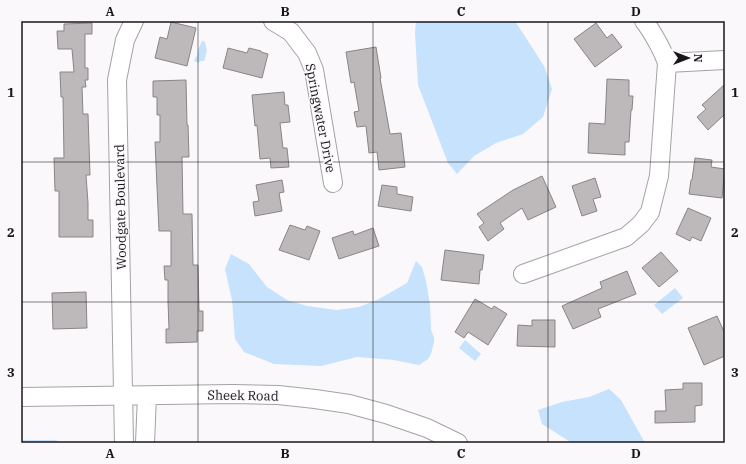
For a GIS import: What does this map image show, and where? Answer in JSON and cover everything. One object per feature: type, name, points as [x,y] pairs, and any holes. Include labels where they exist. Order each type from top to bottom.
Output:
[{"type":"street","name":"Woodgate Boulevard","points":[[124,443],[117,80],[124,40],[134,21]]},
{"type":"street","points":[[523,274],[626,237],[641,224],[650,212],[659,176],[667,63],[644,21]]},
{"type":"street","name":"Springwater Drive","points":[[278,22],[290,32],[307,53],[314,70],[333,182]]},
{"type":"street","points":[[667,63],[725,60]]},
{"type":"street","name":"Sheek Road","points":[[21,397],[233,394],[278,395],[342,403],[386,414],[427,428],[458,443]]},
{"type":"street","points":[[145,443],[147,396]]},
{"type":"water","points":[[416,21],[515,21],[544,66],[552,89],[543,117],[523,134],[496,143],[474,156],[457,174],[448,163],[418,85],[415,33]]},
{"type":"water","points":[[202,41],[205,42],[207,52],[204,61],[198,63],[194,61]]},
{"type":"water","points":[[231,254],[249,264],[267,287],[287,300],[307,306],[337,310],[359,307],[379,299],[407,283],[416,261],[422,267],[430,305],[431,330],[434,337],[431,354],[428,359],[419,365],[394,360],[357,357],[321,366],[274,364],[244,352],[235,339],[232,300],[225,269]]},
{"type":"water","points":[[675,288],[683,298],[662,314],[654,305]]},
{"type":"water","points":[[465,340],[481,354],[475,361],[459,348]]},
{"type":"water","points":[[609,389],[621,400],[645,443],[572,443],[542,424],[538,410],[562,402],[589,397]]},
{"type":"water","points":[[21,440],[56,440],[61,443],[21,443]]},
{"type":"building","points":[[171,22],[196,28],[187,66],[155,58],[160,37],[167,39]]},
{"type":"building","points":[[92,23],[92,34],[85,34],[85,68],[88,68],[88,80],[85,80],[86,87],[82,87],[83,114],[88,114],[90,175],[86,175],[88,220],[93,220],[93,237],[59,237],[59,191],[55,191],[54,158],[64,158],[63,97],[61,97],[60,72],[74,72],[72,49],[58,49],[57,31],[64,31],[64,24]]},
{"type":"building","points":[[596,23],[607,38],[612,34],[622,47],[595,67],[574,39]]},
{"type":"building","points":[[376,47],[390,134],[401,133],[405,167],[379,170],[377,152],[369,153],[366,126],[357,127],[354,112],[359,111],[354,82],[351,83],[346,52]]},
{"type":"building","points":[[228,48],[247,53],[249,48],[268,54],[262,78],[223,68]]},
{"type":"building","points":[[607,79],[629,80],[629,96],[633,96],[629,142],[625,142],[625,155],[588,153],[589,123],[605,124]]},
{"type":"building","points":[[186,80],[189,157],[182,157],[183,214],[192,214],[193,265],[198,265],[199,311],[203,311],[203,331],[197,331],[197,342],[166,343],[166,329],[169,329],[168,280],[165,280],[164,266],[171,266],[171,231],[159,231],[155,142],[160,142],[160,115],[157,115],[157,97],[153,97],[153,81]]},
{"type":"building","points":[[725,84],[725,114],[708,130],[697,117],[706,109],[702,105]]},
{"type":"building","points":[[284,92],[285,105],[288,105],[290,122],[280,123],[283,148],[287,148],[289,167],[271,168],[270,158],[260,159],[257,125],[255,126],[252,95]]},
{"type":"building","points":[[695,158],[712,160],[711,167],[725,169],[722,198],[689,194]]},
{"type":"building","points":[[542,176],[556,207],[528,220],[522,208],[500,223],[504,229],[488,241],[479,227],[484,223],[477,214],[513,190]]},
{"type":"building","points":[[595,178],[601,197],[593,199],[597,211],[582,216],[572,186]]},
{"type":"building","points":[[282,180],[284,192],[279,193],[282,211],[255,216],[253,202],[259,201],[256,185]]},
{"type":"building","points":[[382,185],[397,187],[397,194],[413,197],[411,211],[378,206]]},
{"type":"building","points":[[688,208],[711,218],[701,241],[692,237],[690,241],[676,234]]},
{"type":"building","points":[[290,225],[305,230],[307,226],[320,231],[309,260],[279,250]]},
{"type":"building","points":[[373,228],[379,246],[339,259],[332,238],[353,231],[354,235]]},
{"type":"building","points":[[445,250],[484,255],[482,270],[480,270],[479,284],[441,280]]},
{"type":"building","points":[[661,252],[678,271],[659,287],[642,268]]},
{"type":"building","points":[[627,271],[636,294],[598,309],[601,317],[573,329],[562,306],[602,288],[600,282]]},
{"type":"building","points":[[86,292],[87,328],[53,329],[52,293]]},
{"type":"building","points":[[475,299],[492,309],[494,306],[507,314],[488,345],[468,332],[464,338],[455,332]]},
{"type":"building","points":[[717,316],[725,334],[725,356],[704,365],[688,328]]},
{"type":"building","points":[[532,320],[555,320],[555,347],[517,346],[518,325],[532,326]]},
{"type":"building","points":[[683,383],[702,383],[702,405],[695,406],[695,422],[655,423],[655,411],[666,411],[665,390],[683,389]]}]
